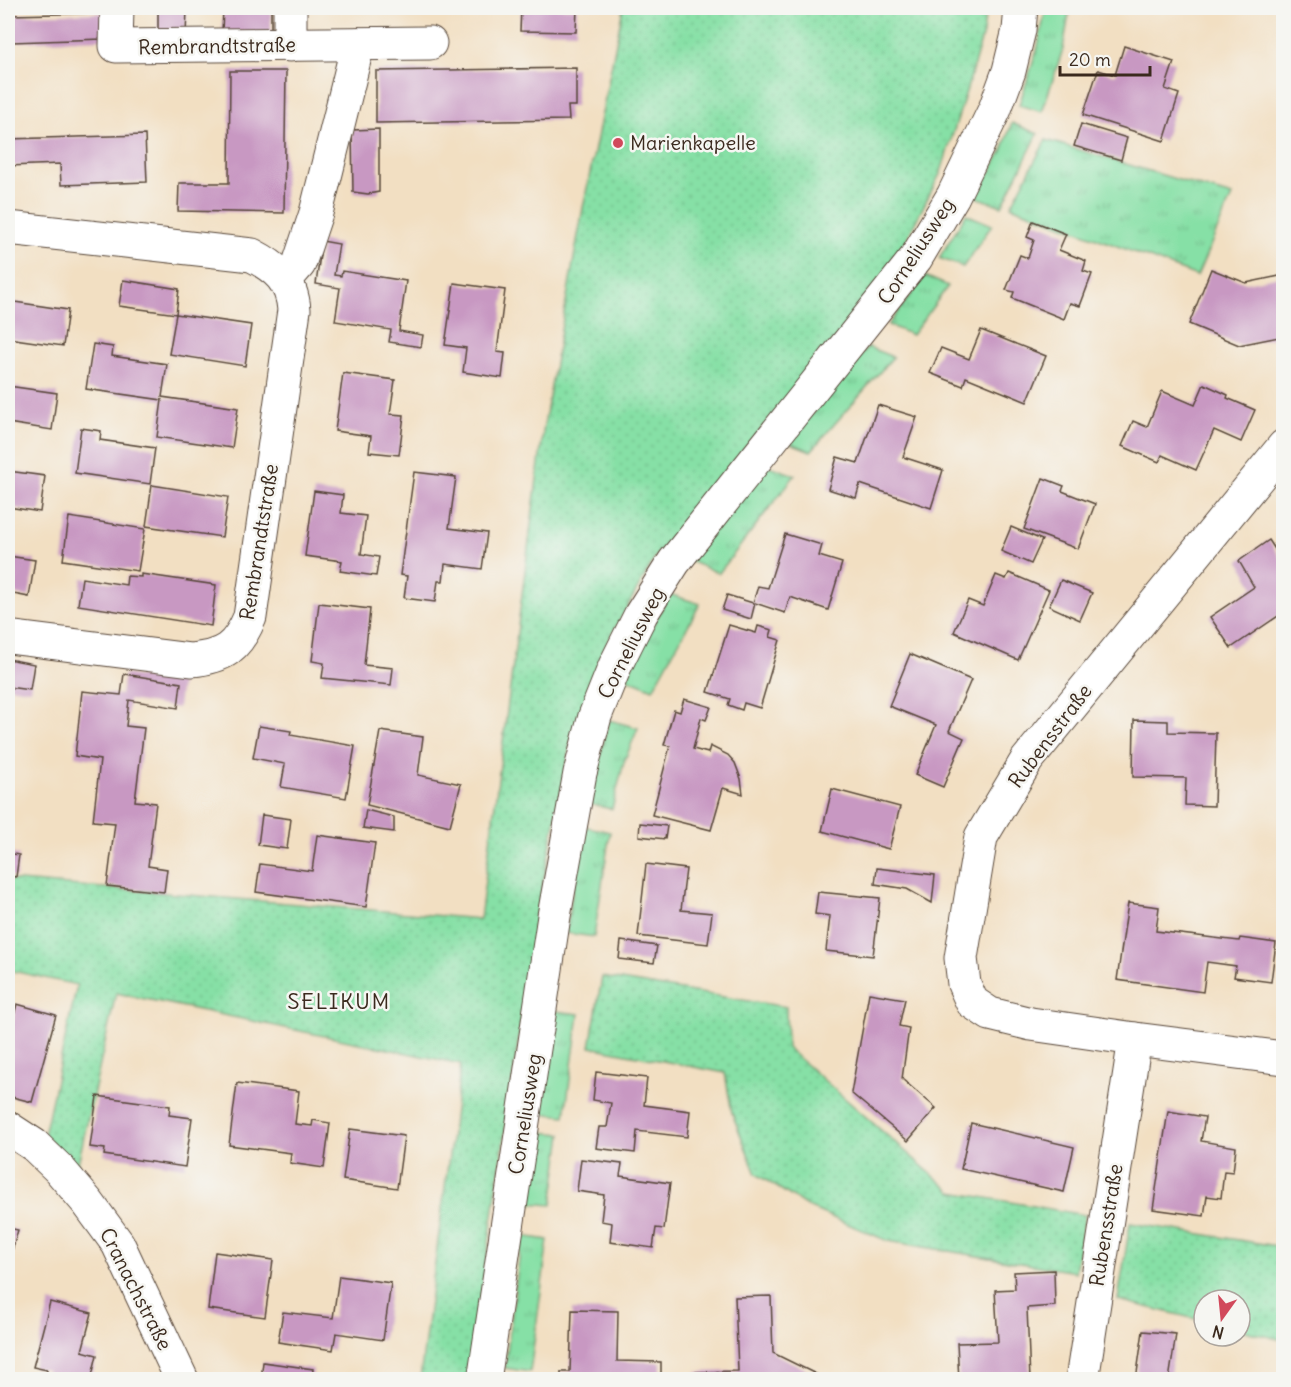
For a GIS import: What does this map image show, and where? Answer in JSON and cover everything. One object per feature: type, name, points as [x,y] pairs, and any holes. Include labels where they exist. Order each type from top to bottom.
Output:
[{"type":"street","name":"Rembrandtstraße","points":[[117,8],[116,46],[430,43]]},
{"type":"street","points":[[290,8],[290,45]]},
{"type":"street","name":"Corneliusweg","points":[[484,1380],[554,916],[580,772],[596,716],[615,666],[641,614],[674,562],[916,258],[953,196],[995,109],[1009,71],[1019,30],[1021,8]]},
{"type":"street","points":[[8,228],[252,255],[271,265],[286,279],[299,264],[316,213],[358,44]]},
{"type":"street","name":"Rembrandtstraße","points":[[8,637],[191,660],[213,658],[231,648],[243,635],[250,617],[291,334],[293,294],[286,279]]},
{"type":"street","name":"Rubensstraße","points":[[1082,1380],[1135,1039],[1031,1024],[990,1014],[972,1002],[964,984],[961,958],[981,837],[1027,760],[1284,446]]},
{"type":"street","points":[[1135,1039],[1284,1058]]},
{"type":"street","name":"Cranachstraße","points":[[8,1128],[34,1145],[59,1169],[112,1236],[182,1380]]},
{"type":"green space","points":[[623,8],[986,8],[983,33],[941,172],[888,276],[656,556],[602,652],[571,743],[537,912],[469,1379],[420,1379],[461,1064],[116,993],[77,1168],[44,1135],[77,985],[8,970],[8,880],[480,919],[544,425],[583,208]]},
{"type":"green space","points":[[1046,8],[1070,8],[1063,49],[1042,112],[1019,105],[1037,50]]},
{"type":"green space","points":[[1012,123],[1038,134],[1002,206],[976,197],[1002,151]]},
{"type":"green space","points":[[1046,140],[1232,196],[1197,276],[1011,206]]},
{"type":"green space","points":[[966,214],[992,225],[963,267],[939,258]]},
{"type":"green space","points":[[925,276],[948,286],[912,335],[888,325]]},
{"type":"green space","points":[[868,347],[893,357],[811,451],[788,442]]},
{"type":"green space","points":[[766,465],[795,475],[719,573],[689,561]]},
{"type":"green space","points":[[669,594],[700,604],[653,689],[626,678]]},
{"type":"green space","points":[[609,720],[638,728],[624,762],[612,809],[588,804]]},
{"type":"green space","points":[[583,826],[610,832],[594,937],[566,933]]},
{"type":"green space","points":[[602,977],[786,1007],[787,1048],[952,1192],[1085,1215],[1075,1272],[888,1241],[810,1208],[756,1174],[732,1113],[725,1073],[590,1047]]},
{"type":"green space","points":[[555,1011],[579,1014],[565,1116],[540,1113]]},
{"type":"green space","points":[[538,1132],[562,1134],[552,1205],[528,1203]]},
{"type":"green space","points":[[1130,1223],[1283,1247],[1283,1340],[1252,1333],[1252,1288],[1192,1288],[1192,1318],[1118,1300]]},
{"type":"green space","points":[[522,1236],[548,1240],[530,1372],[505,1368]]},
{"type":"building","points":[[158,8],[187,8],[186,36],[158,36]]},
{"type":"building","points":[[223,8],[271,8],[271,33],[222,32]]},
{"type":"building","points":[[521,8],[577,8],[576,32],[520,31]]},
{"type":"building","points":[[104,13],[104,39],[11,42],[10,15]]},
{"type":"building","points":[[1124,46],[1174,62],[1165,89],[1179,94],[1164,141],[1083,115],[1098,70],[1115,75]]},
{"type":"building","points":[[576,68],[576,106],[568,106],[569,120],[376,123],[376,71]]},
{"type":"building","points":[[230,71],[286,71],[284,213],[178,211],[179,183],[229,183]]},
{"type":"building","points":[[1081,124],[1127,138],[1121,160],[1074,146]]},
{"type":"building","points":[[379,129],[379,192],[368,194],[353,192],[352,130]]},
{"type":"building","points":[[145,135],[147,182],[61,185],[60,164],[8,166],[8,139]]},
{"type":"building","points":[[1033,221],[1066,234],[1059,250],[1086,261],[1083,271],[1092,274],[1080,306],[1070,303],[1064,319],[1012,298],[1014,292],[1006,290],[1020,255],[1028,258],[1034,240],[1027,237]]},
{"type":"building","points":[[322,241],[339,244],[334,275],[341,276],[342,271],[406,281],[399,331],[423,335],[421,347],[389,342],[391,330],[335,321],[340,288],[316,284]]},
{"type":"building","points":[[1211,269],[1246,283],[1284,275],[1284,336],[1239,345],[1189,324]]},
{"type":"building","points":[[123,280],[179,289],[176,314],[119,306]]},
{"type":"building","points":[[454,283],[505,290],[497,352],[505,353],[502,378],[463,372],[466,348],[445,345]]},
{"type":"building","points":[[8,301],[68,310],[63,346],[8,338]]},
{"type":"building","points":[[176,314],[251,325],[245,366],[169,354]]},
{"type":"building","points":[[981,330],[1046,356],[1027,402],[966,377],[963,386],[930,373],[941,348],[969,359]]},
{"type":"building","points":[[93,344],[113,347],[112,356],[167,364],[162,397],[238,408],[232,448],[157,437],[162,400],[86,389]]},
{"type":"building","points":[[343,373],[395,380],[390,414],[404,415],[399,455],[369,452],[371,436],[335,431]]},
{"type":"building","points":[[1204,384],[1228,395],[1227,398],[1255,410],[1241,442],[1214,430],[1196,470],[1162,455],[1159,462],[1122,446],[1133,421],[1147,427],[1162,391],[1195,405]]},
{"type":"building","points":[[8,386],[57,393],[52,430],[8,423]]},
{"type":"building","points":[[878,405],[917,417],[903,457],[943,470],[931,508],[860,484],[856,498],[828,489],[837,457],[858,463]]},
{"type":"building","points":[[81,428],[101,431],[100,440],[155,448],[150,484],[75,473]]},
{"type":"building","points":[[8,471],[45,476],[40,512],[8,507]]},
{"type":"building","points":[[414,472],[456,477],[449,528],[487,533],[482,569],[445,564],[443,581],[438,581],[435,602],[404,598],[407,576],[400,575]]},
{"type":"building","points":[[1043,478],[1064,486],[1062,491],[1095,504],[1078,549],[1024,529]]},
{"type":"building","points":[[152,485],[228,497],[222,537],[146,526]]},
{"type":"building","points":[[314,491],[343,495],[341,513],[366,516],[361,554],[379,557],[376,576],[340,571],[342,561],[305,556]]},
{"type":"building","points":[[69,517],[145,529],[138,571],[63,560]]},
{"type":"building","points":[[1011,527],[1042,540],[1031,564],[1001,551]]},
{"type":"building","points":[[785,534],[822,545],[819,556],[842,563],[828,610],[790,597],[785,613],[755,603],[751,619],[722,610],[727,595],[753,603],[758,586],[768,588]]},
{"type":"building","points":[[1269,540],[1284,563],[1284,612],[1231,648],[1210,617],[1254,587],[1239,561]]},
{"type":"building","points":[[8,556],[35,560],[29,597],[8,593]]},
{"type":"building","points":[[1009,573],[1049,590],[1018,660],[954,632],[968,600],[983,606],[996,575],[1006,579]]},
{"type":"building","points":[[141,574],[216,585],[211,626],[78,605],[82,578],[126,585],[127,576],[141,577]]},
{"type":"building","points":[[1061,580],[1092,593],[1080,620],[1049,606]]},
{"type":"building","points":[[319,603],[370,609],[364,665],[393,668],[391,685],[322,678],[324,663],[312,661]]},
{"type":"building","points":[[729,625],[756,633],[758,626],[772,630],[770,637],[780,640],[760,708],[744,703],[742,710],[728,705],[730,699],[708,692]]},
{"type":"building","points":[[910,654],[971,680],[949,731],[964,738],[943,787],[915,775],[936,725],[889,706]]},
{"type":"building","points":[[8,659],[34,664],[30,690],[8,687]]},
{"type":"building","points":[[124,674],[181,683],[178,708],[129,700],[126,726],[144,728],[135,801],[156,803],[148,866],[167,869],[164,892],[107,886],[115,823],[93,821],[100,760],[75,756],[82,691],[121,695]]},
{"type":"building","points":[[684,699],[711,707],[706,720],[701,718],[693,749],[708,753],[710,746],[728,755],[735,763],[741,779],[743,794],[723,788],[711,830],[652,815],[670,746],[664,745],[674,710],[680,712]]},
{"type":"building","points":[[1134,720],[1168,721],[1168,732],[1216,733],[1214,806],[1185,805],[1186,778],[1133,777]]},
{"type":"building","points":[[259,726],[291,731],[290,735],[355,746],[346,798],[281,787],[285,764],[253,758]]},
{"type":"building","points":[[380,731],[423,737],[418,775],[461,784],[450,826],[367,805]]},
{"type":"building","points":[[832,789],[900,807],[889,849],[822,831]]},
{"type":"building","points":[[366,810],[394,817],[394,832],[363,828]]},
{"type":"building","points":[[262,815],[291,819],[287,849],[258,845]]},
{"type":"building","points":[[640,823],[667,826],[665,839],[639,836]]},
{"type":"building","points":[[317,835],[375,843],[366,907],[256,892],[260,864],[312,871]]},
{"type":"building","points":[[8,853],[19,855],[16,877],[8,876]]},
{"type":"building","points":[[646,864],[686,869],[681,910],[712,913],[708,944],[638,936]]},
{"type":"building","points":[[877,868],[935,875],[932,903],[907,889],[875,884]]},
{"type":"building","points":[[818,892],[880,898],[873,956],[826,951],[830,916],[815,914]]},
{"type":"building","points":[[1128,903],[1159,907],[1156,931],[1276,943],[1271,982],[1234,977],[1236,966],[1207,962],[1203,992],[1117,980]]},
{"type":"building","points":[[621,941],[657,946],[654,963],[619,959]]},
{"type":"building","points":[[869,993],[905,999],[899,1026],[909,1028],[902,1079],[936,1108],[908,1141],[851,1093]]},
{"type":"building","points":[[17,1004],[56,1015],[32,1102],[8,1096],[8,1038]]},
{"type":"building","points":[[596,1072],[647,1078],[644,1105],[690,1111],[687,1137],[637,1131],[635,1153],[596,1148],[599,1127],[607,1127],[611,1103],[593,1100]]},
{"type":"building","points":[[237,1083],[299,1091],[295,1124],[312,1126],[313,1120],[330,1123],[324,1168],[290,1163],[291,1153],[229,1145]]},
{"type":"building","points":[[97,1096],[170,1106],[169,1115],[192,1118],[185,1167],[104,1155],[105,1149],[90,1147]]},
{"type":"building","points":[[1168,1111],[1205,1117],[1201,1141],[1236,1147],[1233,1172],[1224,1171],[1221,1198],[1207,1196],[1204,1216],[1153,1209]]},
{"type":"building","points":[[971,1123],[1074,1147],[1064,1192],[961,1169]]},
{"type":"building","points":[[350,1129],[404,1136],[397,1188],[343,1180]]},
{"type":"building","points":[[581,1159],[622,1164],[620,1176],[670,1183],[664,1229],[656,1228],[653,1248],[610,1242],[612,1223],[601,1221],[604,1195],[577,1191]]},
{"type":"building","points":[[8,1228],[18,1230],[8,1265]]},
{"type":"building","points":[[215,1252],[273,1260],[265,1317],[208,1309]]},
{"type":"building","points":[[1054,1270],[1055,1306],[1027,1308],[1030,1380],[959,1380],[957,1343],[998,1342],[995,1290],[1015,1289],[1014,1272]]},
{"type":"building","points":[[339,1276],[391,1283],[383,1340],[336,1333],[333,1350],[278,1342],[283,1312],[333,1318]]},
{"type":"building","points":[[771,1296],[773,1353],[828,1380],[697,1380],[696,1372],[738,1371],[735,1297]]},
{"type":"building","points":[[50,1302],[92,1313],[82,1351],[97,1355],[91,1380],[45,1380],[47,1370],[33,1367]]},
{"type":"building","points":[[572,1310],[618,1311],[617,1361],[661,1362],[661,1380],[561,1380],[561,1372],[570,1372]]},
{"type":"building","points":[[1143,1331],[1176,1334],[1169,1380],[1136,1380]]},
{"type":"building","points":[[263,1362],[313,1369],[312,1380],[261,1380]]},
{"type":"place","name":"Marienkapelle","points":[[618,143]]},
{"type":"district","name":"SELIKUM","points":[[339,1001]]}]
